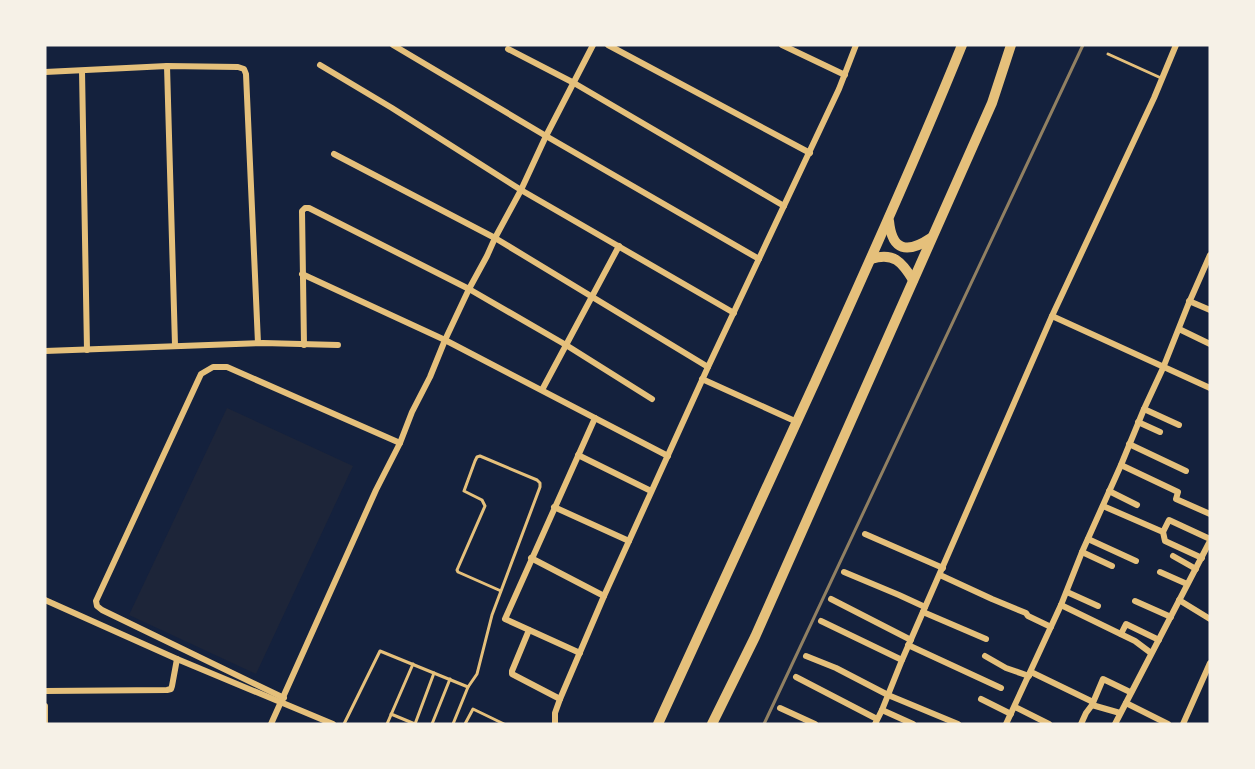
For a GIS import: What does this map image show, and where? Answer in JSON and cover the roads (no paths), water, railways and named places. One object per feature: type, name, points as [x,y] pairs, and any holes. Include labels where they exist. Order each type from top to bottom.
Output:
[{"type":"highway","points":[[658,724],[889,220],[962,45]]},
{"type":"highway","points":[[712,724],[755,637],[992,103],[1011,45]]},
{"type":"highway","points":[[889,220],[892,238],[902,247],[917,246],[931,238]]},
{"type":"highway","points":[[871,259],[888,256],[904,265],[913,280]]},
{"type":"street","points":[[393,45],[759,259]]},
{"type":"street","points":[[271,724],[469,289],[521,190],[592,45]]},
{"type":"street","points":[[608,45],[810,153]]},
{"type":"street","points":[[782,45],[845,75]]},
{"type":"street","points":[[555,724],[555,713],[560,699],[604,596],[702,379],[810,153],[856,45]]},
{"type":"street","points":[[796,677],[876,722],[1052,316],[1176,45]]},
{"type":"street","points":[[508,49],[574,83],[784,207]]},
{"type":"street","points":[[320,65],[521,190],[734,313]]},
{"type":"street","points":[[167,66],[175,345]]},
{"type":"street","points":[[45,72],[167,66],[244,69],[258,343]]},
{"type":"street","points":[[82,71],[87,350]]},
{"type":"street","points":[[334,154],[495,238],[708,367]]},
{"type":"street","points":[[304,345],[302,211],[305,207],[469,289],[566,345],[652,399]]},
{"type":"street","points":[[542,390],[619,246]]},
{"type":"street","points":[[1006,724],[1062,605],[1082,552],[1210,255]]},
{"type":"street","points":[[302,274],[445,340],[668,456]]},
{"type":"street","points":[[1189,301],[1210,310]]},
{"type":"street","points":[[1052,316],[1210,388]]},
{"type":"street","points":[[1179,329],[1210,344]]},
{"type":"street","points":[[45,351],[258,343],[338,345]]},
{"type":"street","points":[[333,724],[102,610],[97,606],[96,601],[201,374],[213,367],[227,367],[400,443]]},
{"type":"street","points":[[702,379],[797,422]]},
{"type":"street","points":[[1144,409],[1179,425]]},
{"type":"street","points":[[580,653],[505,619],[595,418]]},
{"type":"street","points":[[1138,423],[1160,432]]},
{"type":"street","points":[[1129,444],[1186,471]]},
{"type":"street","points":[[578,455],[651,492]]},
{"type":"street","points":[[1121,465],[1178,492],[1176,499],[1210,514]]},
{"type":"street","points":[[1109,492],[1137,505]]},
{"type":"street","points":[[1103,506],[1163,533]]},
{"type":"street","points":[[554,507],[629,541]]},
{"type":"street","points":[[1115,724],[1130,692],[1159,640],[1202,558],[1210,540],[1169,520],[1163,533],[1165,541],[1202,558]]},
{"type":"street","points":[[865,534],[1051,627]]},
{"type":"street","points":[[1088,539],[1136,561]]},
{"type":"street","points":[[1082,552],[1112,566]]},
{"type":"street","points":[[1173,556],[1196,569]]},
{"type":"street","points":[[531,558],[604,596]]},
{"type":"street","points":[[844,572],[899,595],[924,610],[986,639]]},
{"type":"street","points":[[1160,572],[1187,584]]},
{"type":"street","points":[[1066,592],[1098,606]]},
{"type":"street","points":[[45,600],[177,659],[282,700]]},
{"type":"street","points":[[831,600],[909,643],[1001,688]]},
{"type":"street","points":[[1179,600],[1210,619]]},
{"type":"street","points":[[1135,601],[1171,616]]},
{"type":"street","points":[[1062,605],[1136,641],[1151,654]]},
{"type":"street","points":[[821,621],[902,660]]},
{"type":"street","points":[[1121,634],[1126,624],[1159,640]]},
{"type":"street","points":[[529,630],[512,674],[560,699]]},
{"type":"street","points":[[806,656],[836,668],[888,695],[956,723]]},
{"type":"street","points":[[985,656],[1006,668],[1030,674],[1092,704],[1120,713]]},
{"type":"street","points":[[45,692],[171,689],[177,659]]},
{"type":"street","points":[[1184,724],[1210,663]]},
{"type":"street","points":[[1081,724],[1103,679],[1130,692]]},
{"type":"street","points":[[1202,680],[1210,684]]},
{"type":"street","points":[[981,699],[1011,714]]},
{"type":"street","points":[[1125,703],[1168,724]]},
{"type":"street","points":[[45,706],[45,724]]},
{"type":"street","points":[[1015,707],[1048,724]]},
{"type":"street","points":[[780,708],[815,724]]},
{"type":"street","points":[[882,710],[913,724]]},
{"type":"lane","points":[[1108,54],[1162,79]]},
{"type":"lane","points":[[453,724],[468,687],[477,674],[492,615],[501,591],[540,487],[537,480],[480,456],[475,461],[464,492],[482,500],[485,506],[457,570],[501,591]]},
{"type":"lane","points":[[344,724],[380,651],[468,687]]},
{"type":"lane","points":[[387,724],[413,664]]},
{"type":"lane","points":[[391,714],[415,724],[434,673]]},
{"type":"lane","points":[[432,724],[450,679]]},
{"type":"lane","points":[[465,724],[473,709],[504,724]]},
{"type":"railway","points":[[764,724],[1083,45]]}]
